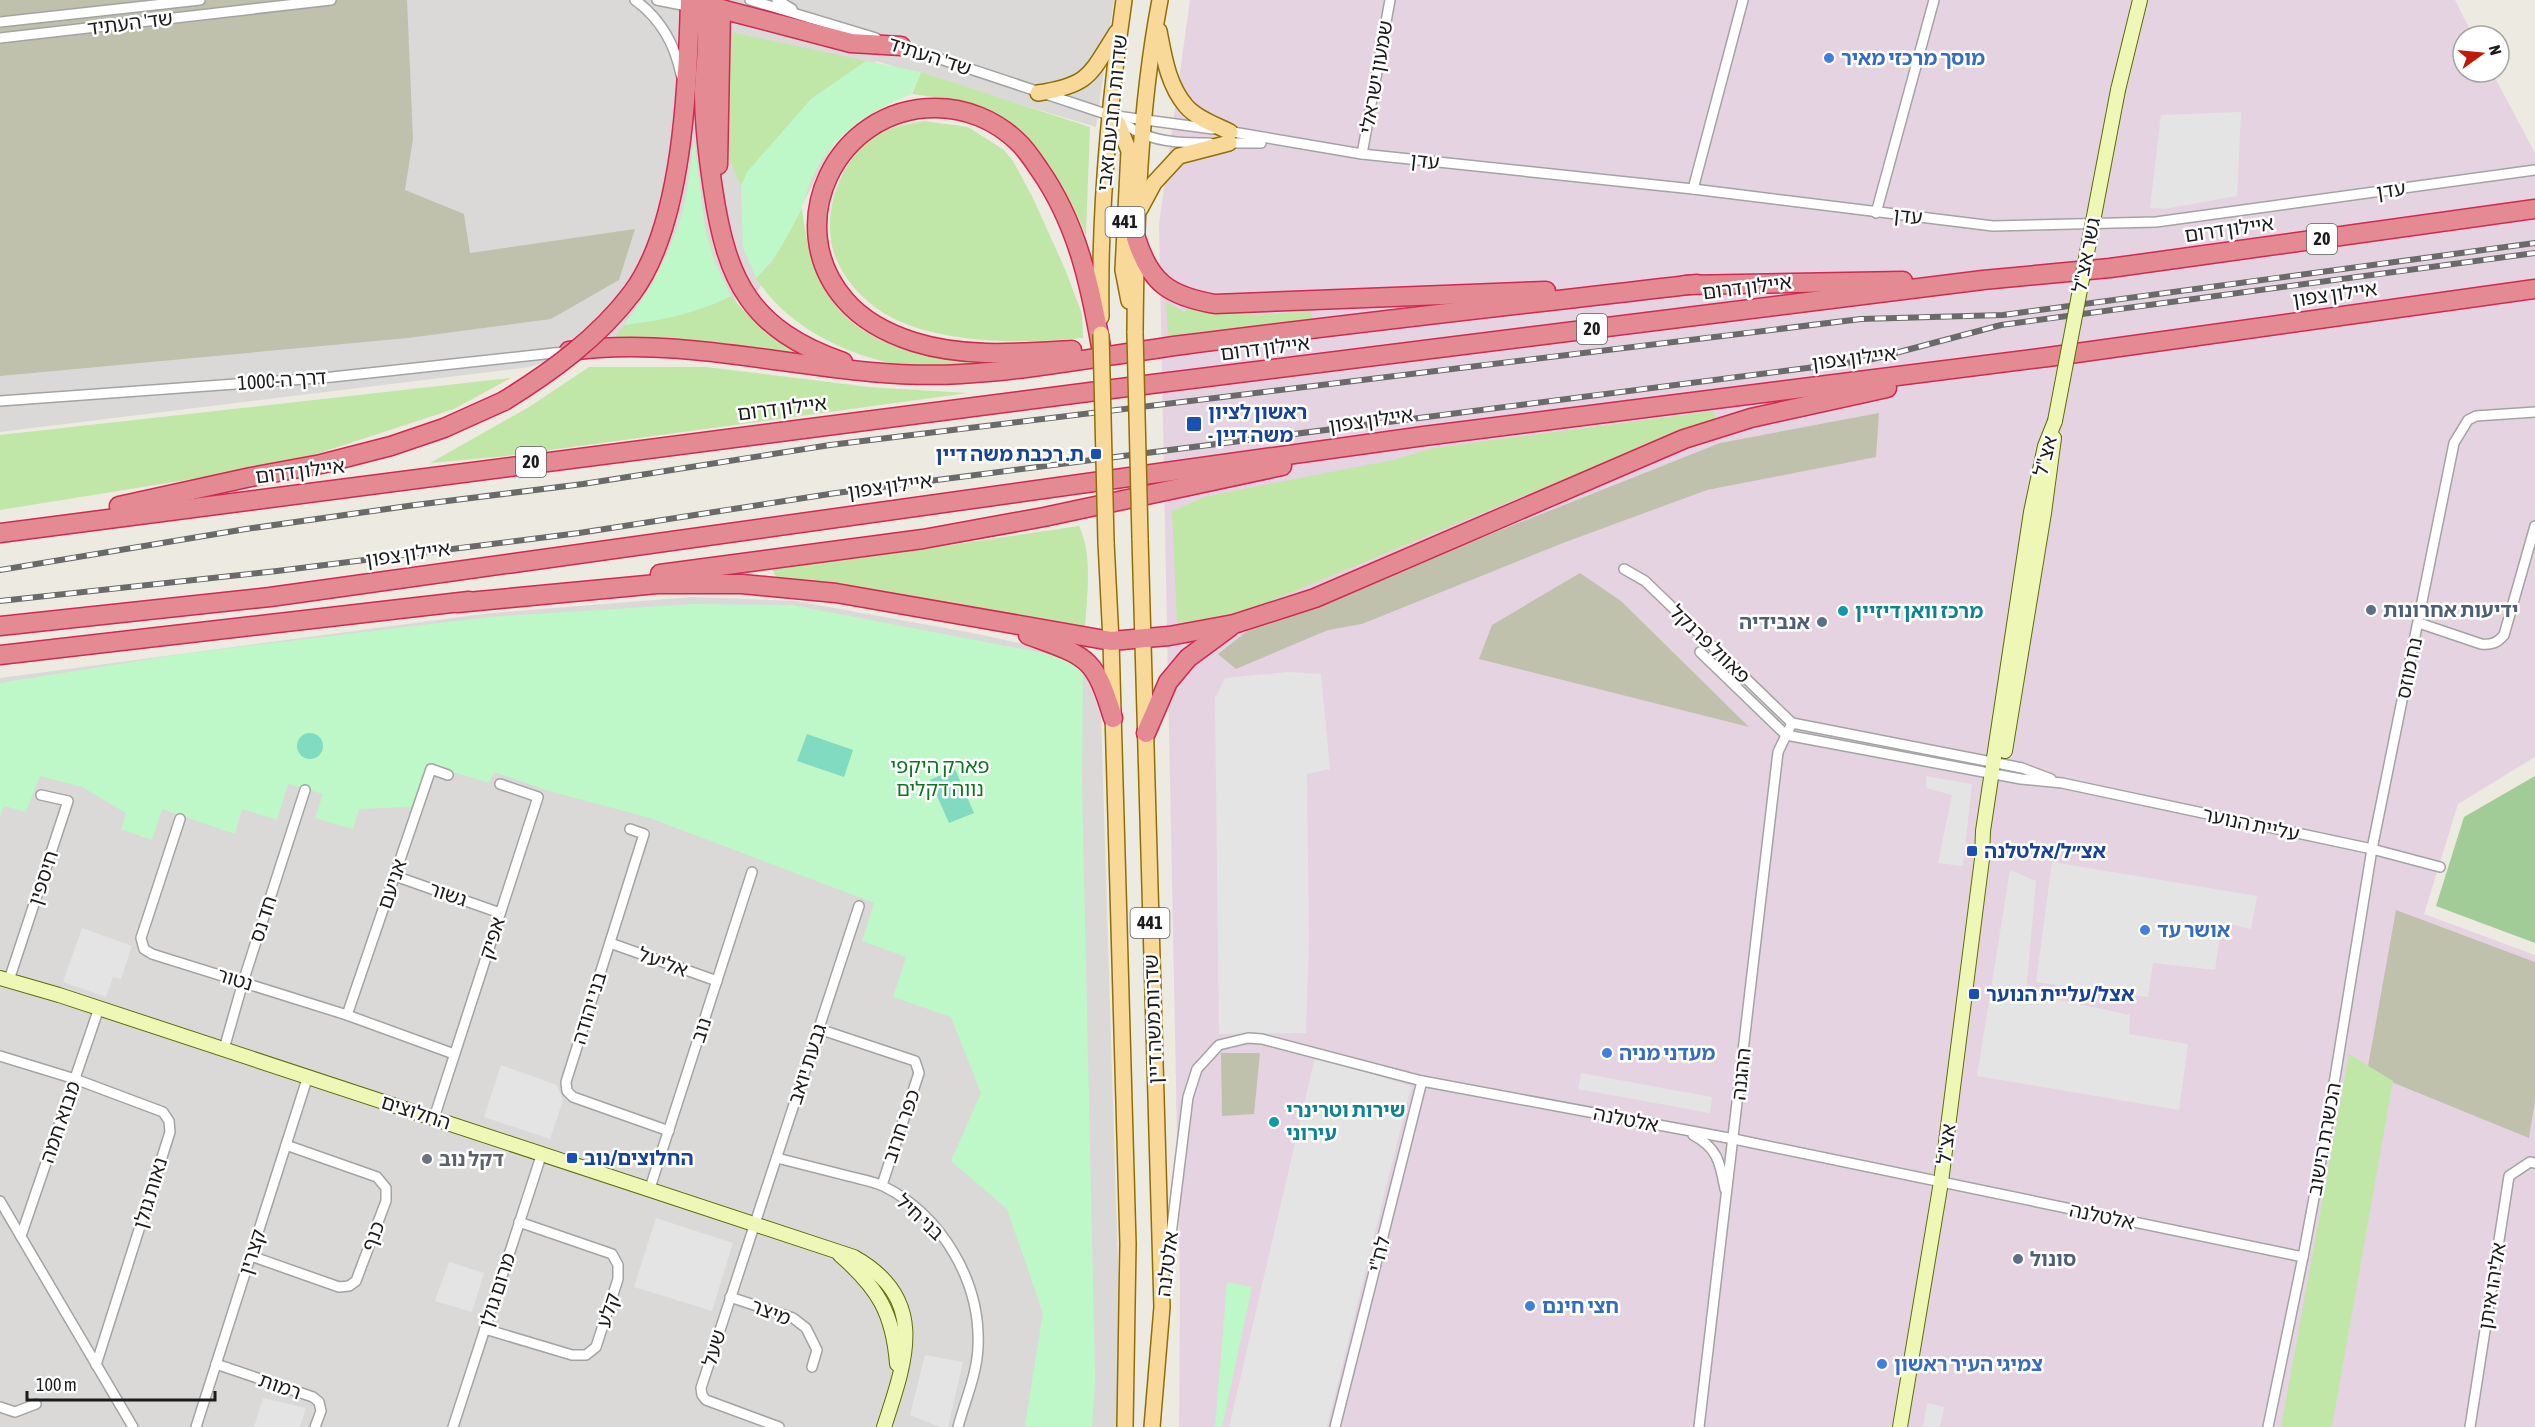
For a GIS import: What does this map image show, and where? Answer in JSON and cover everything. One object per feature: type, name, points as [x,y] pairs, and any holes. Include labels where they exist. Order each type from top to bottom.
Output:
[{"type":"highway","points":[[2,532],[251,477],[321,465],[391,446],[444,428],[504,401],[548,374],[601,328],[632,293],[651,264],[666,225],[684,99],[703,5]]},
{"type":"highway","points":[[703,5],[851,44],[901,46]]},
{"type":"highway","points":[[703,5],[717,218],[727,258],[739,284],[772,324],[796,342],[825,356],[870,372]]},
{"type":"highway","points":[[1100,338],[1086,272],[1065,213],[1029,154],[1003,130],[979,116],[964,111],[947,108],[918,109],[873,124],[849,144],[830,170],[820,199],[817,233],[820,251],[834,285],[846,301],[875,324],[915,342],[967,352],[1181,345]]},
{"type":"highway","name":"איילון דרום","points":[[2,532],[483,468],[1983,280],[2110,268],[2535,209]]},
{"type":"highway","points":[[1136,238],[1143,261],[1153,276],[1173,292],[1193,300],[1215,304],[1697,284],[1983,280]]},
{"type":"highway","points":[[563,352],[597,347],[652,347],[713,351],[870,372],[924,375],[962,374],[1181,345],[1697,284]]},
{"type":"highway","name":"איילון צפון","points":[[0,626],[270,597],[1424,436],[2048,357],[2535,289]]},
{"type":"highway","points":[[0,656],[457,603],[657,584],[742,584],[837,593],[1111,641],[1144,638],[1234,624],[1315,598],[1684,439],[1751,418],[1813,403],[2048,357]]},
{"type":"highway","points":[[457,603],[923,539],[1044,518],[1424,436]]},
{"type":"highway","points":[[975,616],[1064,648],[1086,660],[1095,670],[1113,718]]},
{"type":"highway","points":[[1146,733],[1168,682],[1188,658],[1234,624]]},
{"type":"main road","name":"שדרות רחבעם זאבי","points":[[1100,338],[1102,218],[1109,115],[1124,0]]},
{"type":"main road","name":"שדרות רחבעם זאבי","points":[[1135,333],[1136,238],[1143,127],[1160,0]]},
{"type":"main road","points":[[1156,19],[1167,72],[1186,106],[1230,137]]},
{"type":"main road","points":[[1038,93],[1079,83],[1095,67],[1120,27]]},
{"type":"main road","name":"441","points":[[1109,115],[1118,124],[1129,151],[1123,270],[1135,333]]},
{"type":"main road","points":[[1137,214],[1154,183],[1179,156],[1230,137]]},
{"type":"main road","name":"שדרות משה דיין","points":[[1135,333],[1162,1307],[1152,1427]]},
{"type":"main road","name":"שדרות משה דיין","points":[[1100,338],[1128,1244],[1125,1427]]},
{"type":"street","name":"שד' העתיד","points":[[0,22],[164,2],[200,0]]},
{"type":"street","name":"שד' העתיד","points":[[0,38],[331,0]]},
{"type":"street","points":[[635,0],[650,11],[663,27],[678,59],[684,99]]},
{"type":"street","points":[[657,0],[703,5]]},
{"type":"street","name":"שד' העתיד","points":[[750,0],[901,46],[1109,115]]},
{"type":"street","points":[[777,0],[804,16]]},
{"type":"street","name":"שמעון ישראלי","points":[[1362,154],[1390,0]]},
{"type":"street","points":[[1693,189],[1743,0]]},
{"type":"street","points":[[1876,213],[1934,0]]},
{"type":"street","name":"גשר אצ\"ל","points":[[2055,421],[2118,90],[2140,0]]},
{"type":"street","name":"עדן","points":[[1109,115],[1189,143],[1230,137]]},
{"type":"street","name":"עדן","points":[[1109,115],[1143,127],[1282,142],[1362,154],[1693,189],[1993,226],[2156,222],[2535,170]]},
{"type":"street","name":"דרך ה-1000","points":[[1,400],[332,376],[563,352]]},
{"type":"street","name":"נח מוזס","points":[[2372,849],[2454,443],[2468,420],[2476,416],[2535,411]]},
{"type":"street","name":"אצ\"ל","points":[[1900,1427],[1941,1182],[1982,859],[1998,769],[2031,512],[2045,446],[2055,421]]},
{"type":"street","points":[[2419,623],[2481,644],[2491,645],[2504,635],[2535,526]]},
{"type":"street","name":"פאוול פרנקל","points":[[1624,569],[1645,581],[1792,723]]},
{"type":"street","name":"פאוול פרנקל","points":[[1700,652],[1786,735]]},
{"type":"street","name":"עליית הנוער","points":[[1792,723],[2372,849],[2440,867]]},
{"type":"street","name":"ההגנה","points":[[1699,1427],[1778,752],[1792,723]]},
{"type":"street","name":"עליית הנוער","points":[[1786,735],[1998,769]]},
{"type":"street","name":"אניעם","points":[[347,1015],[431,769],[448,775]]},
{"type":"street","name":"אפיק","points":[[434,1118],[538,797],[500,784]]},
{"type":"street","name":"חד נס","points":[[224,1049],[243,982],[305,790]]},
{"type":"street","name":"חיספין","points":[[3,980],[68,801],[40,795]]},
{"type":"street","name":"נטור","points":[[180,819],[141,938],[144,949],[152,954],[347,1015],[454,1054]]},
{"type":"street","name":"בני יהודה","points":[[630,830],[644,834],[566,1082],[567,1091],[573,1097],[669,1131]]},
{"type":"street","name":"הכשרת הישוב","points":[[2268,1427],[2326,1133],[2372,849]]},
{"type":"street","name":"נוב","points":[[651,1188],[752,872]]},
{"type":"street","name":"גשור","points":[[395,876],[500,913]]},
{"type":"street","name":"גבעת יואב","points":[[755,1223],[859,906]]},
{"type":"street","name":"אליעל","points":[[610,943],[717,981]]},
{"type":"street","name":"החלוצים","points":[[3,980],[99,1008],[823,1245],[836,1252],[859,1272],[878,1295],[888,1312],[896,1347],[897,1388],[884,1427]]},
{"type":"street","name":"מבוא חמה","points":[[21,1236],[99,1008]]},
{"type":"street","name":"כפר חרוב","points":[[819,1029],[915,1061],[919,1073],[882,1185]]},
{"type":"street","name":"אלטלנה","points":[[1162,1307],[1188,1097],[1193,1075],[1205,1058],[1219,1045],[1232,1040],[1262,1039],[1422,1081],[1734,1139],[2303,1257]]},
{"type":"street","points":[[0,1056],[75,1079]]},
{"type":"street","name":"קצרין","points":[[196,1427],[308,1077]]},
{"type":"street","name":"נאות גולן","points":[[75,1079],[163,1112],[169,1121],[170,1132],[96,1365]]},
{"type":"street","name":"לח\"י","points":[[1335,1427],[1422,1081]]},
{"type":"street","points":[[1683,1130],[1706,1142],[1714,1152],[1720,1162],[1727,1197]]},
{"type":"street","name":"כנף","points":[[250,1256],[339,1287],[349,1286],[356,1281],[386,1201],[386,1188],[377,1177],[286,1145]]},
{"type":"street","name":"מרום גולן","points":[[453,1427],[542,1153]]},
{"type":"street","name":"בני חיל","points":[[777,1158],[882,1185],[906,1200],[945,1237],[971,1289],[977,1322],[978,1348],[974,1374],[958,1427]]},
{"type":"street","name":"אליהו איתן","points":[[2470,1427],[2509,1176],[2530,1162],[2535,1163]]},
{"type":"street","points":[[0,1201],[133,1427]]},
{"type":"street","name":"קלע","points":[[485,1329],[572,1355],[586,1355],[596,1347],[618,1279],[618,1265],[612,1254],[519,1222]]},
{"type":"street","name":"שעל","points":[[755,1223],[730,1297],[702,1388],[702,1395],[706,1400],[779,1427]]},
{"type":"street","name":"מיצר","points":[[730,1297],[793,1318],[806,1328],[817,1350],[812,1367]]},
{"type":"street","name":"רמות","points":[[216,1364],[313,1397],[319,1402],[321,1410],[315,1427]]},
{"type":"street","points":[[0,1407],[15,1412],[36,1404]]},
{"type":"shaded area","points":[[0,0],[1114,0],[1096,127],[876,61],[757,293],[530,367],[0,432]]},
{"type":"shaded area","points":[[0,0],[407,0],[413,139],[405,190],[464,214],[470,253],[635,229],[619,280],[551,319],[408,338],[0,376]]},
{"type":"shaded area","points":[[1190,0],[2455,0],[2467,24],[2451,24],[2451,84],[2498,84],[2535,153],[2535,757],[2458,804],[2424,914],[2535,955],[2535,1427],[1179,1427],[1180,1286],[1159,224]]},
{"type":"shaded area","points":[[2241,112],[2237,196],[2164,209],[2150,208],[2161,115]]},
{"type":"shaded area","points":[[1879,413],[1876,457],[1707,490],[1563,543],[1362,624],[1328,630],[1236,669],[1218,654],[1247,631],[1720,443]]},
{"type":"shaded area","points":[[1580,573],[1621,601],[1749,727],[1479,659],[1492,625]]},
{"type":"shaded area","points":[[692,597],[796,601],[978,634],[1067,654],[1085,672],[1101,715],[1123,1427],[0,1427],[0,678],[491,613]]},
{"type":"shaded area","points":[[1288,672],[1321,674],[1330,769],[1307,774],[1309,942],[1306,1033],[1219,1034],[1215,698],[1225,678]]},
{"type":"shaded area","points":[[1926,776],[1972,784],[1963,866],[1938,863],[1952,795],[1926,788]]},
{"type":"shaded area","name":"אושר עד","points":[[2052,862],[2257,896],[2251,929],[2222,922],[2215,970],[2153,963],[2148,997],[2036,982]]},
{"type":"shaded area","points":[[2010,870],[2036,881],[2026,993],[2130,1015],[2129,1034],[2188,1044],[2179,1110],[1977,1076]]},
{"type":"shaded area","points":[[2396,910],[2535,962],[2535,1101],[2529,1138],[2367,1072]]},
{"type":"shaded area","points":[[82,928],[132,946],[121,979],[113,977],[106,997],[63,982]]},
{"type":"shaded area","points":[[1221,1053],[1260,1053],[1254,1114],[1222,1116]]},
{"type":"shaded area","points":[[1315,1057],[1411,1086],[1327,1427],[1229,1427]]},
{"type":"shaded area","points":[[501,1065],[557,1085],[563,1100],[550,1139],[484,1117]]},
{"type":"shaded area","points":[[1581,1073],[1712,1097],[1710,1113],[1578,1089]]},
{"type":"shaded area","points":[[656,1218],[733,1243],[712,1311],[634,1287]]},
{"type":"shaded area","points":[[449,1262],[484,1273],[472,1312],[435,1301]]},
{"type":"shaded area","points":[[925,1355],[963,1362],[948,1427],[940,1427],[910,1415]]},
{"type":"shaded area","points":[[263,1398],[306,1408],[300,1427],[254,1427]]},
{"type":"shaded area","points":[[1927,1403],[1944,1407],[1940,1427],[1923,1427]]},
{"type":"green space","points":[[730,32],[866,61],[811,99],[748,172],[741,186],[729,159]]},
{"type":"green space","points":[[866,61],[921,72],[911,94],[868,116],[843,135],[832,147],[814,174],[801,209],[787,237],[756,278],[743,247],[741,186],[747,172],[811,99]]},
{"type":"green space","points":[[921,72],[1090,127],[1086,235],[1056,176],[1030,141],[996,115],[975,106],[912,94]]},
{"type":"green space","points":[[924,121],[968,127],[1004,150],[1013,161],[1032,196],[1065,269],[1082,314],[1083,338],[1034,341],[980,340],[927,331],[903,323],[882,312],[869,303],[847,279],[832,248],[830,230],[831,211],[843,174],[853,158],[880,133]]},
{"type":"green space","points":[[694,139],[705,228],[714,260],[731,296],[679,315],[624,325],[658,272],[672,243],[686,195]]},
{"type":"green space","points":[[802,208],[809,250],[821,283],[838,309],[860,328],[886,342],[916,351],[991,361],[928,366],[890,363],[851,351],[797,322],[768,294],[756,278],[773,261]]},
{"type":"green space","points":[[731,296],[767,331],[809,358],[673,339],[613,340],[624,325],[679,315]]},
{"type":"green space","points":[[1166,301],[1184,312],[1191,307],[1257,315],[1310,311],[1314,323],[1168,336]]},
{"type":"green space","points":[[589,367],[706,367],[869,387],[968,393],[507,456],[430,463],[529,407]]},
{"type":"green space","points":[[511,378],[454,409],[286,464],[0,510],[0,435]]},
{"type":"green space","points":[[1714,411],[1716,420],[1521,497],[1264,604],[1221,617],[1177,623],[1172,511],[1207,496],[1393,460],[1433,448]]},
{"type":"green space","points":[[1079,526],[1088,562],[1085,627],[776,577],[772,569],[903,552]]},
{"type":"green space","name":"פארק היקפי נווה דקלים","points":[[694,604],[792,605],[1064,657],[1083,672],[1082,783],[1095,1378],[1092,1427],[1027,1427],[1025,1425],[1043,1313],[1007,1209],[951,1161],[981,1093],[951,1017],[893,997],[906,957],[862,941],[874,903],[650,818],[549,791],[494,772],[489,783],[427,764],[411,807],[359,809],[353,829],[315,818],[323,794],[288,784],[277,820],[242,809],[235,834],[162,809],[152,840],[121,829],[126,813],[82,787],[40,776],[26,812],[4,806],[0,817],[0,683],[182,654],[489,617]]},
{"type":"green space","points":[[310,733],[319,737],[323,746],[319,755],[310,759],[301,755],[297,746],[301,737]]},
{"type":"green space","points":[[807,734],[853,750],[844,777],[797,761]]},
{"type":"green space","points":[[955,769],[974,813],[949,823],[930,780]]},
{"type":"green space","points":[[2535,776],[2535,943],[2436,906],[2464,817]]},
{"type":"green space","points":[[2349,1054],[2393,1081],[2332,1427],[2281,1427]]},
{"type":"green space","points":[[1227,1282],[1252,1287],[1222,1427],[1215,1427]]},
{"type":"railway","points":[[0,570],[246,529],[583,484],[830,445],[1861,319],[2003,315],[2535,243]]},
{"type":"railway","points":[[0,601],[277,571],[579,533],[836,493],[1869,360],[2001,325],[2535,253]]},
{"type":"place","name":"מוסך מרכזי מאיר","points":[[1829,58]]},
{"type":"place","name":"ראשון לציון - משה דיין","points":[[1194,424]]},
{"type":"place","name":"ת. רכבת משה דיין","points":[[1096,454]]},
{"type":"place","name":"ידיעות אחרונות","points":[[2371,610]]},
{"type":"place","name":"מרכז וואן דיזיין","points":[[1843,611]]},
{"type":"place","name":"אנבידיה","points":[[1822,622]]},
{"type":"place","name":"אצ״ל/אלטלנה","points":[[1972,851]]},
{"type":"place","name":"אושר עד","points":[[2145,930]]},
{"type":"place","name":"אצל/עליית הנוער","points":[[1974,994]]},
{"type":"place","name":"מעדני מניה","points":[[1607,1053]]},
{"type":"place","name":"שירות וטרינרי עירוני","points":[[1274,1122]]},
{"type":"place","name":"החלוצים/נוב","points":[[572,1158]]},
{"type":"place","name":"דקל נוב","points":[[427,1159]]},
{"type":"place","name":"סונול","points":[[2018,1259]]},
{"type":"place","name":"חצי חינם","points":[[1530,1306]]},
{"type":"place","name":"צמיגי העיר ראשון","points":[[1882,1364]]}]
